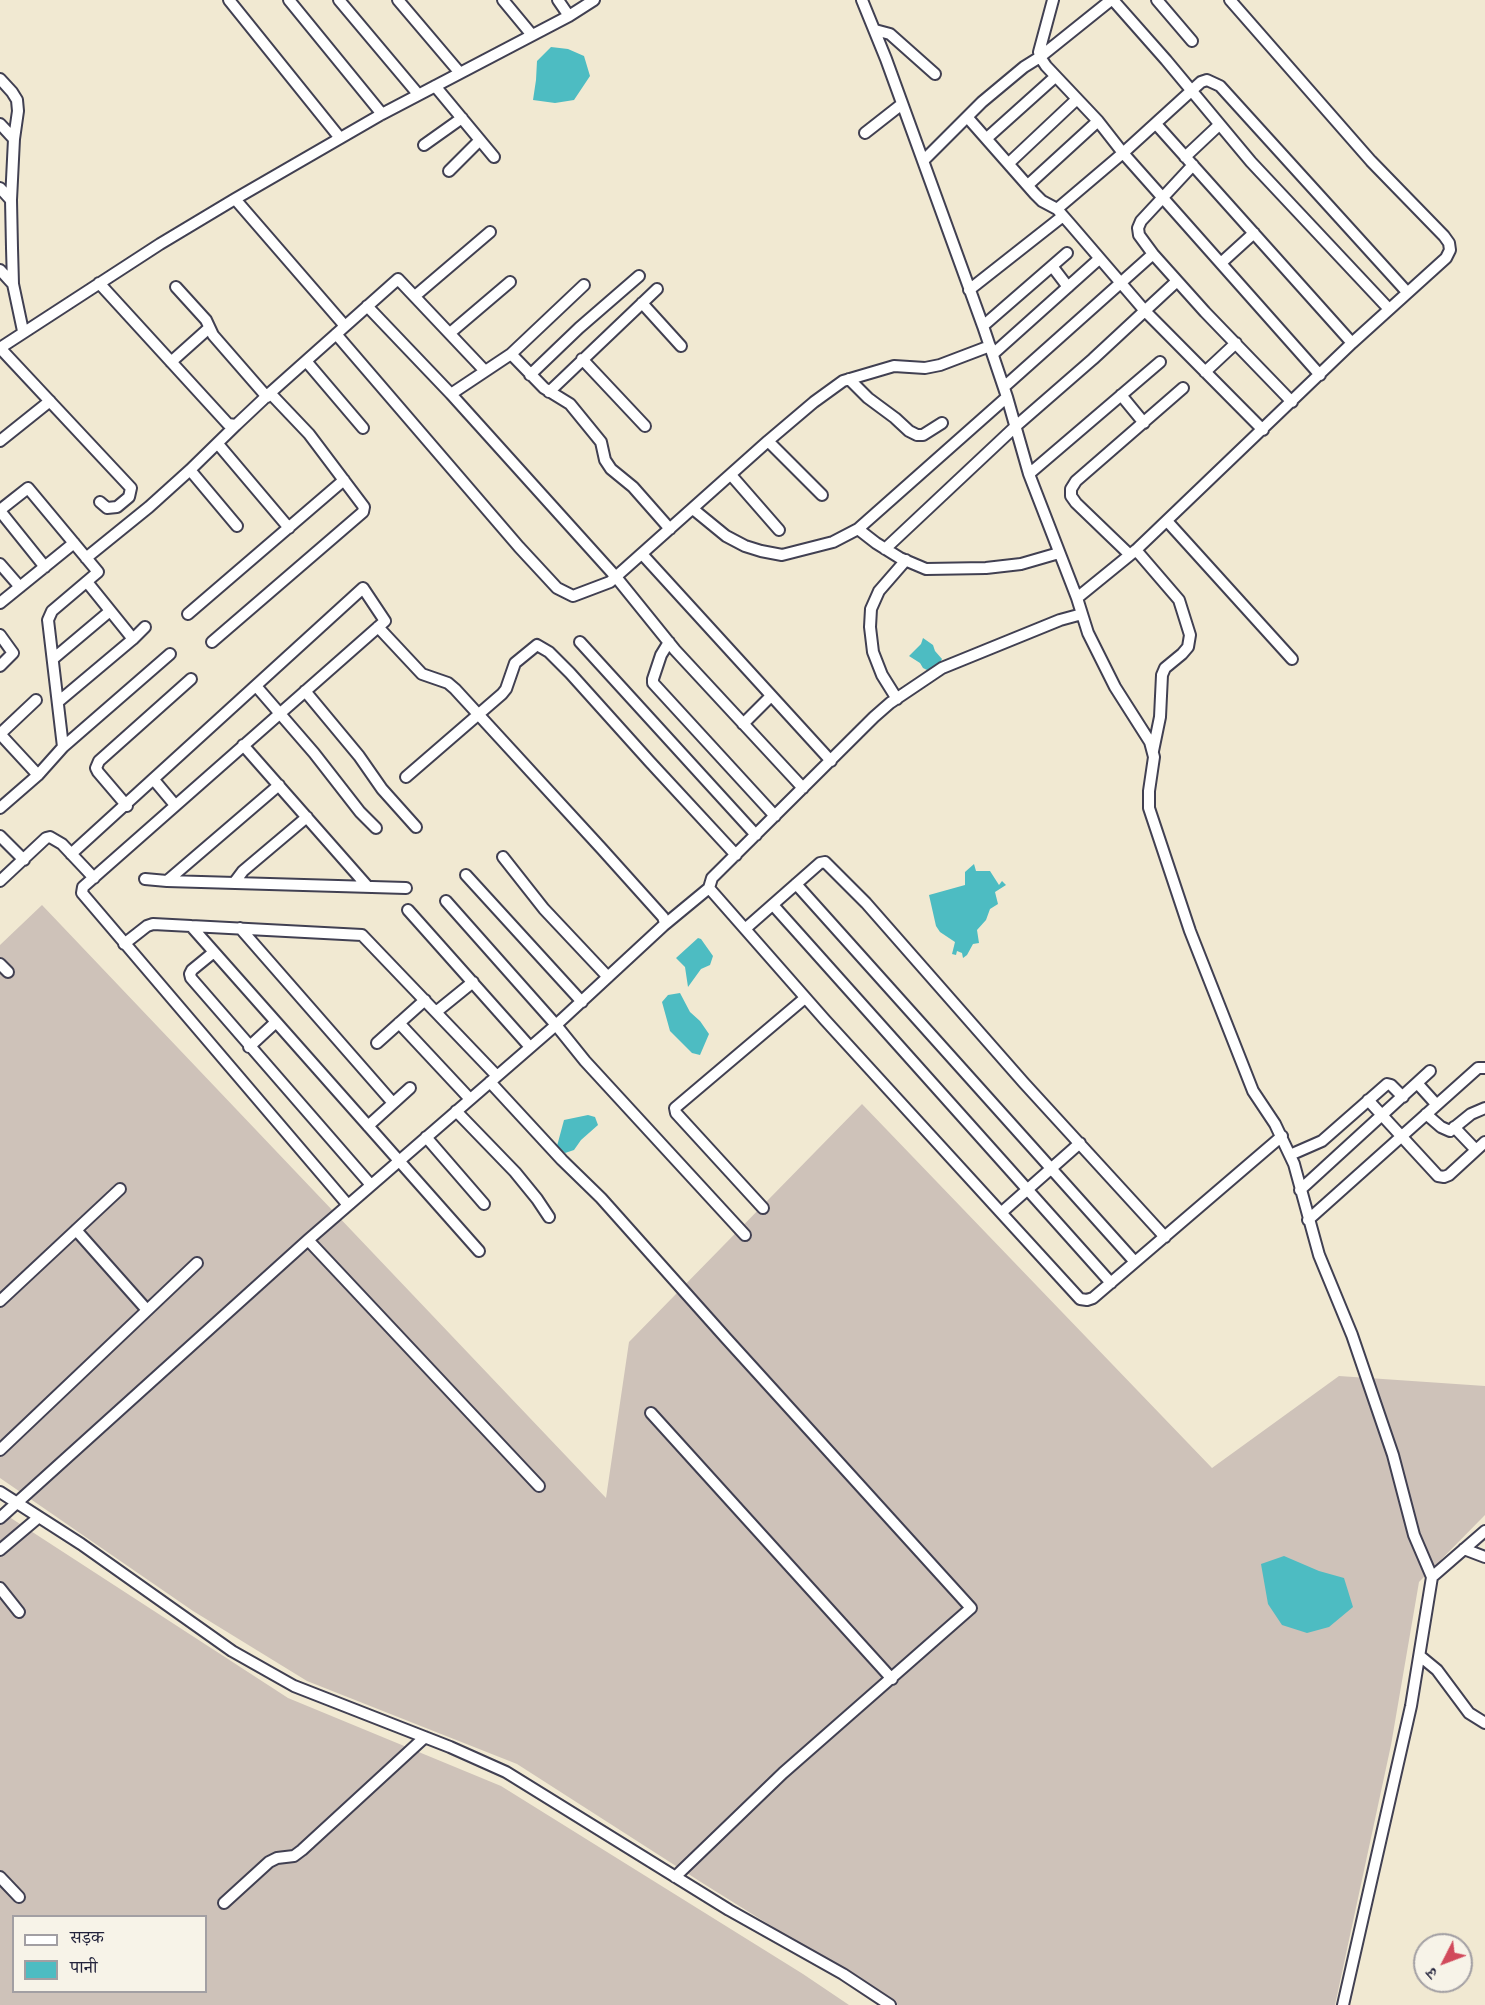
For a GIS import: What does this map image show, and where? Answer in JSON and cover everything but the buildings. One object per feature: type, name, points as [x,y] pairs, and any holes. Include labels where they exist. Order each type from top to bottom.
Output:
[{"type":"street","points":[[229,0],[340,138]]},
{"type":"street","points":[[289,0],[382,114]]},
{"type":"street","points":[[339,0],[418,94]]},
{"type":"street","points":[[398,0],[460,73]]},
{"type":"street","points":[[502,0],[532,35]]},
{"type":"street","points":[[558,0],[569,16]]},
{"type":"street","points":[[100,502],[107,508],[117,507],[129,496],[130,488],[0,348],[99,283],[340,138],[418,94],[569,16],[594,0]]},
{"type":"street","points":[[1053,0],[1040,44],[1040,57],[1055,77],[1098,121],[1123,153],[1320,375]]},
{"type":"street","points":[[923,161],[982,102],[1112,0],[1251,162],[1389,309]]},
{"type":"street","points":[[1157,0],[1192,40]]},
{"type":"street","points":[[1077,598],[1133,553],[1352,343],[1446,258],[1450,250],[1449,243],[1444,236],[1371,161],[1230,0]]},
{"type":"street","points":[[866,2],[992,350],[1029,474],[1094,646],[1115,687],[1150,742],[1154,763],[1149,791],[1149,808],[1190,931],[1253,1091],[1282,1136],[1290,1155],[1319,1255],[1352,1335],[1393,1455],[1414,1535],[1432,1577],[1411,1706],[1356,1941],[1344,2005]]},
{"type":"street","points":[[875,30],[890,34],[899,40],[935,74]]},
{"type":"street","points":[[987,138],[1055,77]]},
{"type":"street","points":[[0,79],[12,92],[18,111],[10,200],[13,284],[23,331]]},
{"type":"street","points":[[969,290],[1060,212],[1201,82],[1207,80],[1220,86],[1407,292]]},
{"type":"street","points":[[435,86],[495,157]]},
{"type":"street","points":[[1009,163],[1077,99]]},
{"type":"street","points":[[865,134],[902,104]]},
{"type":"street","points":[[424,145],[462,118]]},
{"type":"street","points":[[968,118],[1042,201],[1060,212],[1145,311],[1263,430]]},
{"type":"street","points":[[1028,185],[1098,121]]},
{"type":"street","points":[[0,124],[14,138]]},
{"type":"street","points":[[1156,124],[1352,343]]},
{"type":"street","points":[[1185,157],[1219,125]]},
{"type":"street","points":[[448,171],[480,140]]},
{"type":"street","points":[[1193,165],[1141,221],[1138,228],[1139,235],[1205,312],[1292,402]]},
{"type":"street","points":[[0,188],[10,200]]},
{"type":"street","points":[[236,199],[519,547],[557,588],[573,597],[594,590],[616,577],[768,441],[836,385],[894,366],[916,368],[932,366],[992,350],[1099,259]]},
{"type":"street","points":[[415,296],[490,232]]},
{"type":"street","points":[[1221,263],[1254,233]]},
{"type":"street","points":[[983,326],[1067,253]]},
{"type":"street","points":[[693,509],[735,541],[761,551],[782,555],[833,542],[858,529],[1153,254]]},
{"type":"street","points":[[1052,266],[1068,286]]},
{"type":"street","points":[[0,270],[13,284]]},
{"type":"street","points":[[530,375],[579,328],[639,276]]},
{"type":"street","points":[[86,558],[190,470],[268,395],[398,279],[485,371]]},
{"type":"street","points":[[885,549],[1016,426],[1177,281]]},
{"type":"street","points":[[450,333],[510,282]]},
{"type":"street","points":[[99,283],[228,424],[236,425]]},
{"type":"street","points":[[451,394],[511,354],[584,285]]},
{"type":"street","points":[[176,287],[206,320],[213,335],[268,395],[309,434],[364,507],[363,512],[212,642]]},
{"type":"street","points":[[549,392],[657,289]]},
{"type":"street","points":[[642,303],[681,346]]},
{"type":"street","points":[[367,306],[451,394],[616,577],[669,642],[803,788]]},
{"type":"street","points":[[171,362],[209,328]]},
{"type":"street","points":[[1205,372],[1236,343]]},
{"type":"street","points":[[511,354],[549,392],[570,404],[601,442],[605,460],[611,469],[633,487],[670,530]]},
{"type":"street","points":[[582,359],[645,426]]},
{"type":"street","points":[[306,361],[363,428]]},
{"type":"street","points":[[1029,474],[1160,362]]},
{"type":"street","points":[[849,379],[868,398],[917,435],[923,435],[942,423]]},
{"type":"street","points":[[1153,751],[1160,717],[1162,675],[1188,646],[1190,635],[1184,610],[1179,600],[1133,553],[1076,502],[1071,496],[1071,489],[1076,482],[1183,388]]},
{"type":"street","points":[[1121,394],[1144,423]]},
{"type":"street","points":[[0,441],[50,401]]},
{"type":"street","points":[[768,441],[822,495]]},
{"type":"street","points":[[218,444],[289,528]]},
{"type":"street","points":[[190,470],[237,526]]},
{"type":"street","points":[[731,475],[779,530]]},
{"type":"street","points":[[188,614],[344,480]]},
{"type":"street","points":[[45,567],[0,510],[28,488],[98,572],[52,611],[48,620],[63,747]]},
{"type":"street","points":[[1167,521],[1292,659]]},
{"type":"street","points":[[858,529],[885,549],[926,568],[986,568],[1021,564],[1059,553]]},
{"type":"street","points":[[0,603],[74,543]]},
{"type":"street","points":[[642,554],[831,761]]},
{"type":"street","points":[[897,699],[882,675],[873,652],[870,627],[871,609],[879,591],[906,560]]},
{"type":"street","points":[[0,564],[20,587]]},
{"type":"street","points":[[87,582],[133,639]]},
{"type":"street","points":[[71,854],[127,806],[363,588],[385,621],[83,887],[82,893],[348,1205]]},
{"type":"street","points":[[52,659],[110,611]]},
{"type":"street","points":[[0,1518],[308,1240],[556,1025],[663,926],[710,888],[712,878],[874,717],[942,668],[1060,620],[1082,614]]},
{"type":"street","points":[[58,702],[145,627]]},
{"type":"street","points":[[378,627],[422,674],[448,683],[663,917],[665,923],[663,926]]},
{"type":"street","points":[[0,635],[13,653],[0,666]]},
{"type":"street","points":[[580,642],[756,835]]},
{"type":"street","points":[[669,642],[661,655],[653,683],[775,816]]},
{"type":"street","points":[[406,777],[506,689],[515,663],[537,645],[570,673],[736,855]]},
{"type":"street","points":[[0,808],[38,775],[63,747],[170,654]]},
{"type":"street","points":[[127,806],[98,772],[96,768],[99,760],[191,679]]},
{"type":"street","points":[[255,686],[314,753],[360,812],[376,828]]},
{"type":"street","points":[[305,691],[359,756],[381,789],[416,827]]},
{"type":"street","points":[[743,723],[771,696]]},
{"type":"street","points":[[36,699],[0,734],[38,775]]},
{"type":"street","points":[[243,745],[368,887]]},
{"type":"street","points":[[154,780],[175,805]]},
{"type":"street","points":[[167,881],[279,785]]},
{"type":"street","points":[[234,883],[243,871],[307,817]]},
{"type":"street","points":[[0,836],[24,860]]},
{"type":"street","points":[[0,881],[46,838],[50,837],[62,844],[94,878]]},
{"type":"street","points":[[502,857],[544,909],[608,977]]},
{"type":"street","points":[[745,929],[820,863],[825,862],[866,903],[1016,1074],[1165,1238]]},
{"type":"street","points":[[466,875],[582,1002]]},
{"type":"street","points":[[145,879],[406,888]]},
{"type":"street","points":[[796,884],[1135,1262]]},
{"type":"street","points":[[710,888],[805,998],[1080,1299],[1093,1298],[1282,1136]]},
{"type":"street","points":[[446,901],[585,1061],[745,1235]]},
{"type":"street","points":[[773,905],[1111,1283]]},
{"type":"street","points":[[408,910],[530,1047]]},
{"type":"street","points":[[124,944],[153,924],[362,934],[436,1012],[494,1079],[539,1136],[601,1198],[971,1608],[783,1773],[675,1877]]},
{"type":"street","points":[[191,926],[479,1251]]},
{"type":"street","points":[[240,928],[393,1103]]},
{"type":"street","points":[[214,952],[190,974],[249,1047],[371,1185]]},
{"type":"street","points":[[436,1012],[473,982]]},
{"type":"street","points":[[763,1208],[676,1113],[675,1108],[805,998]]},
{"type":"street","points":[[377,1043],[425,1000]]},
{"type":"street","points":[[249,1047],[276,1022]]},
{"type":"street","points":[[399,1023],[470,1099]]},
{"type":"street","points":[[1308,1220],[1478,1068],[1485,1068]]},
{"type":"street","points":[[1300,1190],[1430,1071]]},
{"type":"street","points":[[1417,1083],[1437,1104]]},
{"type":"street","points":[[1290,1155],[1322,1142],[1387,1084],[1403,1096]]},
{"type":"street","points":[[368,1126],[410,1088]]},
{"type":"street","points":[[1368,1100],[1438,1176],[1449,1175],[1485,1142]]},
{"type":"street","points":[[456,1111],[515,1172],[549,1217]]},
{"type":"street","points":[[1426,1114],[1450,1131],[1471,1114],[1484,1111]]},
{"type":"street","points":[[1455,1127],[1476,1150]]},
{"type":"street","points":[[426,1137],[484,1204]]},
{"type":"street","points":[[1002,1212],[1080,1143]]},
{"type":"street","points":[[0,1301],[120,1189]]},
{"type":"street","points":[[76,1230],[147,1310]]},
{"type":"street","points":[[308,1240],[539,1486]]},
{"type":"street","points":[[0,1450],[197,1263]]},
{"type":"street","points":[[651,1413],[892,1679]]},
{"type":"street","points":[[0,1492],[81,1544],[232,1651],[294,1686],[425,1737],[506,1772],[729,1910],[843,1974],[890,2005]]},
{"type":"street","points":[[0,1550],[39,1517]]},
{"type":"street","points":[[1432,1577],[1485,1531]]},
{"type":"street","points":[[1464,1549],[1485,1557]]},
{"type":"street","points":[[0,1588],[19,1612]]},
{"type":"street","points":[[1420,1656],[1437,1670],[1469,1713],[1485,1723]]},
{"type":"street","points":[[224,1903],[269,1862],[277,1858],[294,1856],[302,1850],[425,1737]]},
{"type":"street","points":[[0,1877],[19,1897]]},
{"type":"shaded area","points":[[42,905],[606,1498],[629,1342],[862,1104],[1212,1468],[1339,1376],[1485,1386],[1485,1515],[1419,1582],[1391,1745],[1335,2005],[898,2005],[517,1764],[307,1681],[193,1611],[0,1478],[0,945]]},
{"type":"shaded area","points":[[0,1511],[288,1698],[501,1786],[849,2005],[0,2005]]},
{"type":"water","points":[[551,47],[568,49],[584,56],[590,76],[574,100],[555,103],[533,100],[537,61]]},
{"type":"water","points":[[923,638],[933,645],[942,659],[937,668],[927,670],[909,656],[921,644]]},
{"type":"water","points":[[974,864],[976,871],[990,871],[999,885],[1002,881],[1006,885],[995,892],[998,904],[990,909],[986,920],[977,930],[979,943],[973,944],[963,958],[962,953],[957,951],[956,955],[952,954],[955,942],[940,932],[936,926],[929,895],[965,885],[965,872]]},
{"type":"water","points":[[698,938],[713,956],[710,965],[701,969],[688,987],[685,967],[676,958]]},
{"type":"water","points":[[680,993],[690,1012],[709,1034],[700,1055],[692,1053],[670,1031],[662,1002],[668,995]]},
{"type":"water","points":[[588,1115],[595,1117],[598,1125],[581,1140],[574,1150],[565,1153],[557,1146],[564,1120]]},
{"type":"water","points":[[1284,1556],[1319,1571],[1344,1578],[1353,1607],[1329,1627],[1307,1633],[1282,1625],[1268,1604],[1261,1564]]}]
